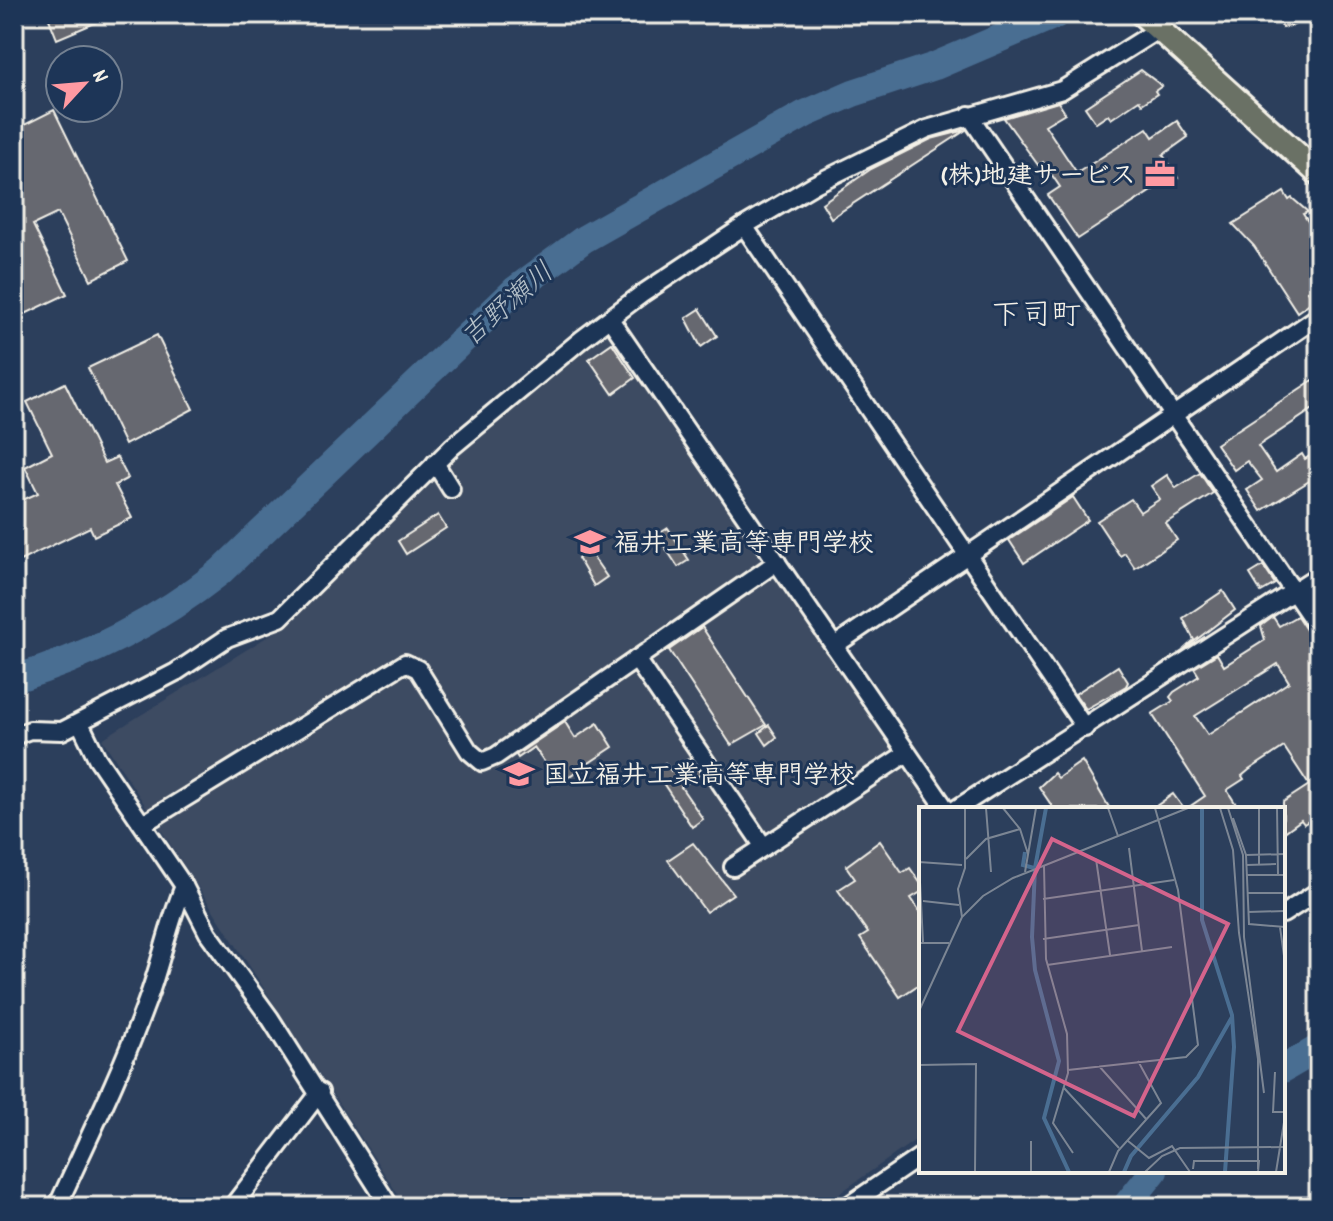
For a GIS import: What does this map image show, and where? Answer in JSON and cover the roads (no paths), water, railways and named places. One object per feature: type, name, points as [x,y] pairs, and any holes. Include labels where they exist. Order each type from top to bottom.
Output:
[{"type":"main road","points":[[1150,21],[1319,174]]},
{"type":"street","points":[[14,736],[30,730],[62,731],[176,672],[227,638],[280,618],[435,463],[610,319],[744,226],[815,184],[927,129],[1062,90],[1150,21]]},
{"type":"street","points":[[969,115],[1319,629]]},
{"type":"street","points":[[744,226],[1085,728]]},
{"type":"street","points":[[834,646],[1319,316]]},
{"type":"street","points":[[610,319],[945,807]]},
{"type":"street","points":[[435,463],[451,489]]},
{"type":"street","points":[[143,824],[405,663],[418,669],[469,751],[482,762],[496,756],[777,562]]},
{"type":"street","points":[[959,807],[1319,575]]},
{"type":"street","points":[[636,659],[764,847]]},
{"type":"street","points":[[80,723],[97,758],[184,886],[208,933],[320,1092],[390,1207]]},
{"type":"street","points":[[733,867],[907,753]]},
{"type":"street","points":[[57,1207],[119,1073],[146,1005],[167,927],[184,886]]},
{"type":"street","points":[[1285,913],[1319,891]]},
{"type":"street","points":[[232,1207],[320,1092]]},
{"type":"street","points":[[846,1207],[919,1157]]},
{"type":"waterway","name":"吉野瀬川","points":[[14,679],[69,660],[122,635],[172,606],[220,572],[515,290],[584,239],[805,114],[853,93],[935,66],[1057,14]]},
{"type":"waterway","points":[[1285,1068],[1319,1048]]},
{"type":"waterway","points":[[1125,1207],[1152,1173]]},
{"type":"place","name":"(株)地建サービス","points":[[1160,174]]},
{"type":"place","name":"福井工業高等専門学校","points":[[590,542]]},
{"type":"place","name":"国立福井工業高等専門学校","points":[[519,774]]},
{"type":"district","name":"下司町","points":[[1036,314]]}]
